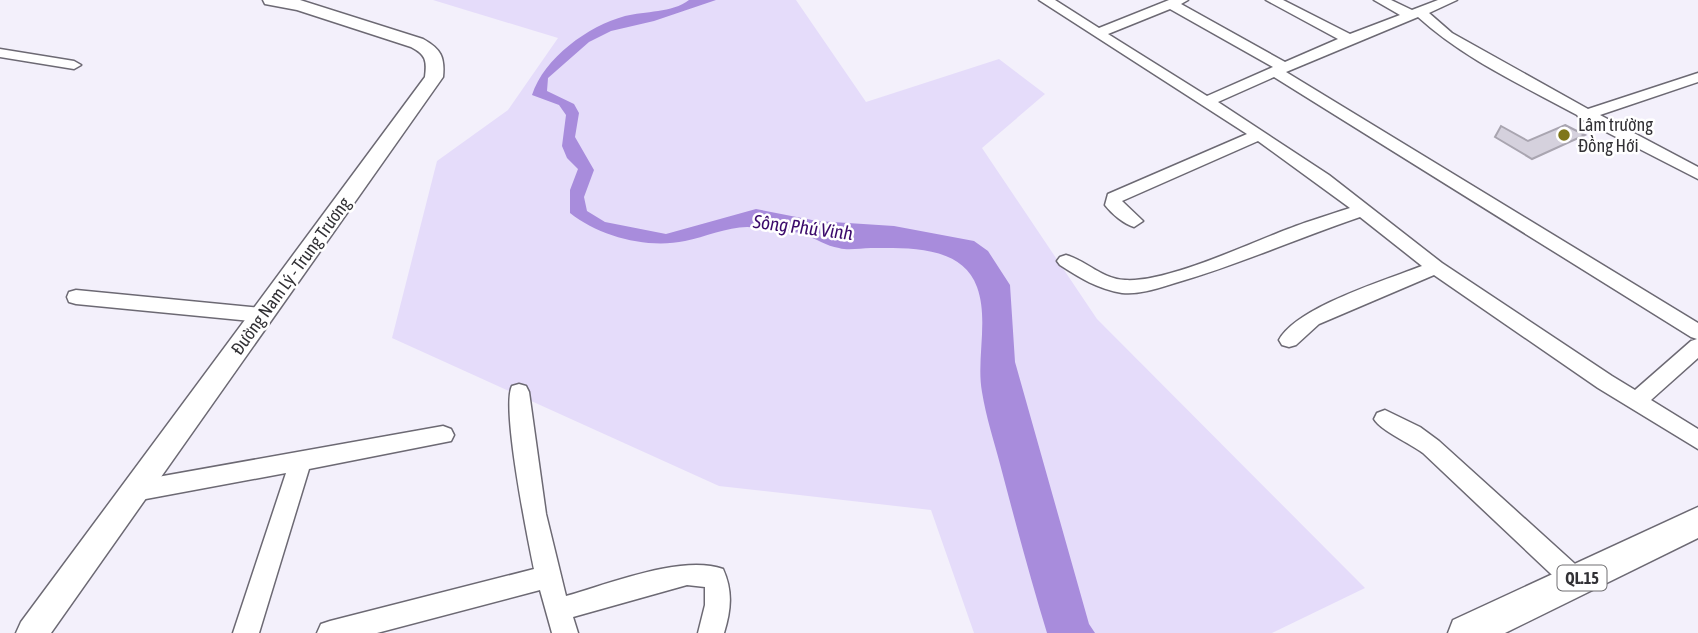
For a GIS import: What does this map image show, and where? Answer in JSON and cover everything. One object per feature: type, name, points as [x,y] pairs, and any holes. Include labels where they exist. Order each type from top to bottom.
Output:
[{"type":"highway","name":"QL.15","points":[[1466,633],[1698,522]]},
{"type":"main road","name":"Đường Nam Lý - Trung Trương","points":[[32,633],[383,150],[437,70],[434,55],[417,43],[302,3],[271,0]]},
{"type":"street","points":[[1046,0],[1259,135],[1436,267],[1636,402],[1698,440]]},
{"type":"street","points":[[1273,0],[1349,38]]},
{"type":"street","points":[[1381,0],[1415,13],[1447,36],[1584,115],[1698,174]]},
{"type":"street","points":[[1208,101],[1349,38],[1450,0]]},
{"type":"street","points":[[1100,32],[1176,2],[1698,332]]},
{"type":"street","points":[[0,53],[74,65]]},
{"type":"street","points":[[1584,115],[1698,77]]},
{"type":"street","points":[[1134,221],[1114,205],[1114,198],[1259,135]]},
{"type":"street","points":[[1066,261],[1100,281],[1125,287],[1149,285],[1212,267],[1299,231],[1363,210]]},
{"type":"street","points":[[1289,340],[1312,319],[1436,267]]},
{"type":"street","points":[[76,297],[262,316]]},
{"type":"street","points":[[1636,402],[1698,346]]},
{"type":"street","points":[[519,392],[522,438],[547,577],[561,622],[687,574],[704,574],[714,576],[719,586],[711,633]]},
{"type":"street","points":[[1385,419],[1431,447],[1576,581]]},
{"type":"street","points":[[135,491],[443,435]]},
{"type":"street","points":[[246,633],[300,463]]},
{"type":"street","points":[[330,633],[547,577]]},
{"type":"shaded area","points":[[433,0],[796,0],[866,102],[999,59],[1045,94],[982,148],[1097,319],[1365,588],[1272,633],[974,633],[931,510],[719,486],[392,338],[437,161],[508,110],[558,38]]},
{"type":"water","name":"Sông Phú Vinh","points":[[689,0],[716,0],[654,21],[611,31],[589,42],[548,78],[547,91],[574,104],[579,113],[575,137],[594,170],[584,197],[587,211],[605,222],[666,234],[756,209],[817,221],[894,226],[974,241],[988,251],[1010,285],[1015,362],[1089,624],[1095,633],[1047,633],[984,401],[980,366],[982,313],[977,287],[970,273],[959,263],[946,256],[916,249],[843,249],[798,233],[747,227],[671,243],[640,242],[595,229],[570,213],[570,190],[578,169],[567,158],[562,146],[566,115],[559,105],[532,95],[538,81],[546,68],[569,45],[597,27],[625,16],[675,7]]},
{"type":"building","points":[[1565,125],[1585,135],[1532,159],[1495,137],[1501,126],[1528,141]]},
{"type":"place","name":"Lâm trường Đồng Hới","points":[[1564,135]]}]
